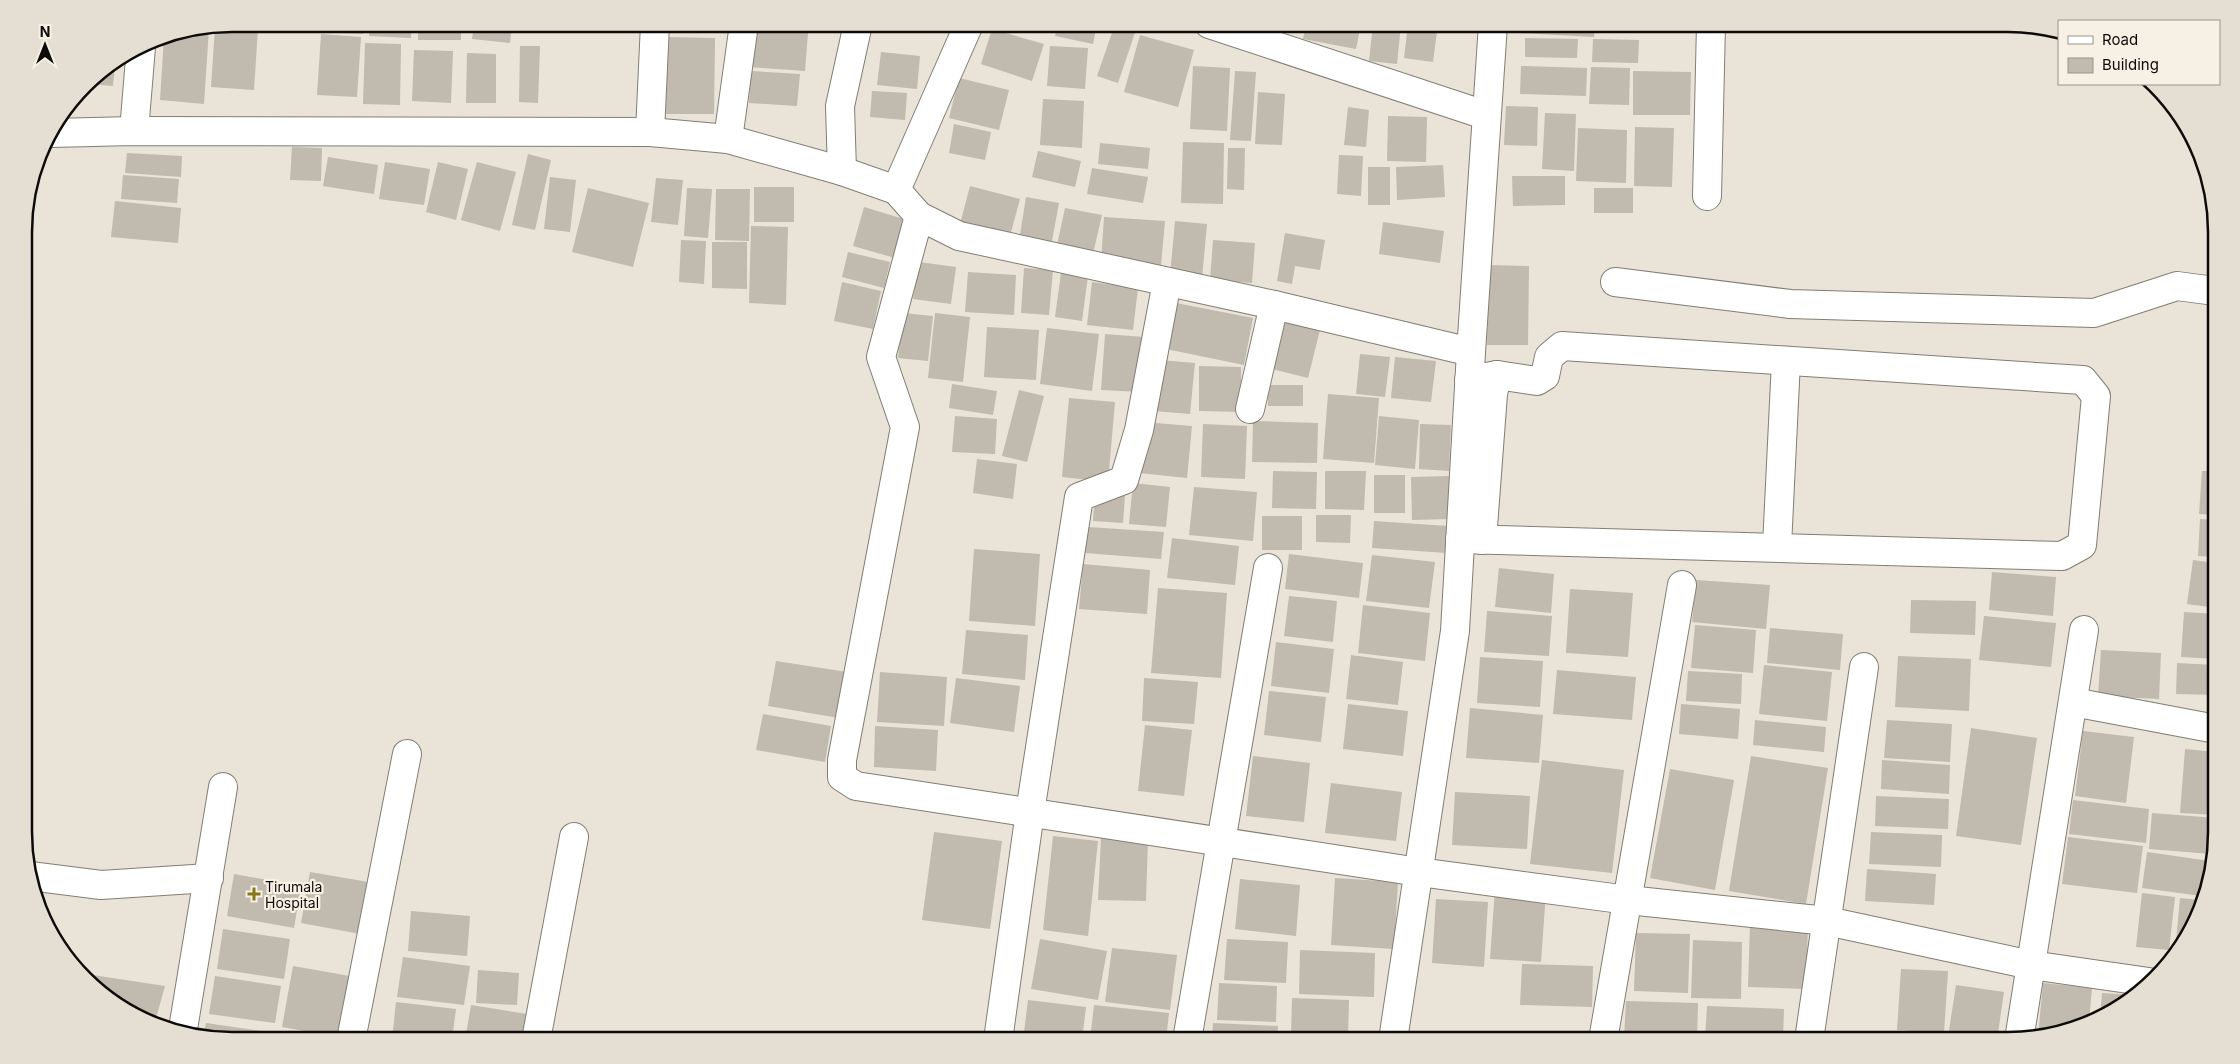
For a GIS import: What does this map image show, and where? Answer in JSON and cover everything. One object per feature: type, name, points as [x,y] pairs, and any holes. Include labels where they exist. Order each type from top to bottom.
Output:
[{"type":"street","points":[[650,132],[654,32]]},
{"type":"street","points":[[728,139],[743,32]]},
{"type":"street","points":[[842,171],[840,106],[856,32]]},
{"type":"street","points":[[896,190],[965,32]]},
{"type":"street","points":[[1233,32],[1486,115]]},
{"type":"street","points":[[1471,539],[1469,380],[1492,32]]},
{"type":"street","points":[[1707,196],[1711,32]]},
{"type":"street","points":[[134,131],[140,55]]},
{"type":"street","points":[[59,133],[134,131],[650,132],[728,139],[842,171],[896,190],[919,216],[959,236],[1274,305],[1471,352]]},
{"type":"street","points":[[919,216],[881,356],[905,427],[844,750],[842,777],[856,786],[1419,872],[1628,900],[1827,921],[2031,965],[2140,981]]},
{"type":"street","points":[[999,1032],[1030,812],[1079,497],[1124,480],[1139,430],[1168,282]]},
{"type":"street","points":[[1615,282],[1790,304],[2094,313],[2177,286],[2208,290]]},
{"type":"street","points":[[1250,409],[1274,305]]},
{"type":"street","points":[[1469,380],[1497,375],[1538,381],[1545,376],[1550,357],[1562,346],[2083,380],[2096,396],[2082,545],[2062,556],[1777,546],[1471,539]]},
{"type":"street","points":[[1777,546],[1786,361]]},
{"type":"street","points":[[1394,1032],[1455,631],[1497,375]]},
{"type":"street","points":[[1188,1032],[1268,568]]},
{"type":"street","points":[[1605,1032],[1682,585]]},
{"type":"street","points":[[2020,1031],[2084,630]]},
{"type":"street","points":[[1810,1032],[1864,667]]},
{"type":"street","points":[[2073,702],[2208,727]]},
{"type":"street","points":[[353,1032],[407,754]]},
{"type":"street","points":[[185,1026],[223,787]]},
{"type":"street","points":[[537,1032],[574,837]]},
{"type":"street","points":[[37,877],[101,885],[209,878]]},
{"type":"building","points":[[258,32],[254,90],[211,87],[215,33]]},
{"type":"building","points":[[323,32],[363,32],[363,34]]},
{"type":"building","points":[[369,32],[411,32],[411,38],[369,36]]},
{"type":"building","points":[[418,32],[461,32],[461,40],[418,40]]},
{"type":"building","points":[[473,32],[511,32],[510,43],[472,39]]},
{"type":"building","points":[[751,32],[808,33],[805,71],[748,67]]},
{"type":"building","points":[[991,32],[1002,32],[1044,44],[1032,81],[981,64]]},
{"type":"building","points":[[1056,32],[1095,32],[1093,44],[1055,36]]},
{"type":"building","points":[[1112,32],[1135,32],[1118,83],[1097,76]]},
{"type":"building","points":[[1304,32],[1359,32],[1356,49],[1303,39]]},
{"type":"building","points":[[1372,32],[1400,32],[1397,64],[1369,61]]},
{"type":"building","points":[[1407,32],[1437,32],[1433,62],[1404,58]]},
{"type":"building","points":[[1518,32],[1594,32],[1594,37]]},
{"type":"building","points":[[1601,32],[1637,32],[1637,33]]},
{"type":"building","points":[[209,34],[204,104],[160,100],[164,45],[193,36]]},
{"type":"building","points":[[321,34],[361,37],[357,97],[317,95]]},
{"type":"building","points":[[1140,35],[1194,50],[1178,107],[1124,92]]},
{"type":"building","points":[[667,37],[715,38],[714,114],[666,114]]},
{"type":"building","points":[[1525,38],[1578,39],[1577,58],[1525,57]]},
{"type":"building","points":[[1593,39],[1639,40],[1638,63],[1592,62]]},
{"type":"building","points":[[365,43],[401,44],[400,105],[363,104]]},
{"type":"building","points":[[520,46],[540,46],[538,103],[519,102]]},
{"type":"building","points":[[1050,46],[1088,48],[1085,89],[1047,86]]},
{"type":"building","points":[[414,50],[453,51],[451,103],[412,101]]},
{"type":"building","points":[[881,52],[920,56],[917,89],[877,85]]},
{"type":"building","points":[[467,53],[496,54],[496,103],[466,103]]},
{"type":"building","points":[[1193,66],[1230,68],[1227,131],[1190,129]]},
{"type":"building","points":[[1521,66],[1587,68],[1586,96],[1520,94]]},
{"type":"building","points":[[1591,67],[1630,68],[1629,105],[1589,104]]},
{"type":"building","points":[[114,71],[113,86],[98,85]]},
{"type":"building","points":[[751,71],[800,74],[797,106],[749,103]]},
{"type":"building","points":[[1235,71],[1256,72],[1251,141],[1230,140]]},
{"type":"building","points":[[1633,71],[1691,72],[1690,115],[1633,115]]},
{"type":"building","points":[[959,78],[1009,90],[999,130],[949,118]]},
{"type":"building","points":[[872,91],[907,93],[905,120],[870,117]]},
{"type":"building","points":[[1258,92],[1285,94],[1282,145],[1255,144]]},
{"type":"building","points":[[1043,99],[1084,101],[1082,148],[1040,145]]},
{"type":"building","points":[[1506,106],[1538,107],[1537,146],[1504,145]]},
{"type":"building","points":[[1348,107],[1369,110],[1366,147],[1344,145]]},
{"type":"building","points":[[1545,113],[1576,114],[1574,171],[1542,169]]},
{"type":"building","points":[[1388,116],[1427,117],[1426,162],[1387,161]]},
{"type":"building","points":[[954,124],[991,132],[985,160],[949,153]]},
{"type":"building","points":[[1635,127],[1674,128],[1672,187],[1634,186]]},
{"type":"building","points":[[1578,128],[1627,130],[1626,183],[1576,181]]},
{"type":"building","points":[[1183,142],[1224,143],[1223,204],[1181,203]]},
{"type":"building","points":[[1100,143],[1150,148],[1148,169],[1098,164]]},
{"type":"building","points":[[292,147],[322,148],[321,181],[290,180]]},
{"type":"building","points":[[1228,148],[1245,148],[1244,190],[1227,189]]},
{"type":"building","points":[[1038,151],[1081,161],[1075,187],[1032,177]]},
{"type":"building","points":[[127,153],[182,156],[181,177],[125,173]]},
{"type":"building","points":[[528,154],[551,160],[535,230],[512,225]]},
{"type":"building","points":[[1339,155],[1363,156],[1361,196],[1337,194]]},
{"type":"building","points":[[328,157],[378,165],[374,194],[323,186]]},
{"type":"building","points":[[385,162],[430,169],[424,205],[379,199]]},
{"type":"building","points":[[438,162],[468,169],[456,220],[426,212]]},
{"type":"building","points":[[477,162],[516,172],[500,231],[461,220]]},
{"type":"building","points":[[1443,165],[1445,197],[1397,200],[1396,167]]},
{"type":"building","points":[[1368,167],[1390,167],[1390,205],[1368,205]]},
{"type":"building","points":[[1092,168],[1148,177],[1143,203],[1087,194]]},
{"type":"building","points":[[123,175],[179,179],[177,203],[121,199]]},
{"type":"building","points":[[1512,176],[1565,176],[1565,205],[1513,206]]},
{"type":"building","points":[[550,177],[576,180],[570,232],[544,229]]},
{"type":"building","points":[[656,178],[683,180],[678,225],[651,222]]},
{"type":"building","points":[[970,186],[1020,199],[1010,236],[960,224]]},
{"type":"building","points":[[754,187],[794,187],[794,222],[754,222]]},
{"type":"building","points":[[588,188],[649,203],[633,267],[572,252]]},
{"type":"building","points":[[687,188],[712,189],[708,238],[684,236]]},
{"type":"building","points":[[1594,188],[1633,188],[1633,213],[1594,213]]},
{"type":"building","points":[[716,189],[750,189],[749,241],[715,240]]},
{"type":"building","points":[[1026,197],[1059,203],[1051,246],[1019,241]]},
{"type":"building","points":[[115,201],[181,208],[178,243],[111,237]]},
{"type":"building","points":[[864,207],[907,220],[895,258],[853,246]]},
{"type":"building","points":[[1065,208],[1102,215],[1092,258],[1056,250]]},
{"type":"building","points":[[1104,217],[1165,221],[1161,266],[1101,262]]},
{"type":"building","points":[[1175,221],[1207,224],[1202,279],[1170,276]]},
{"type":"building","points":[[1383,222],[1444,231],[1440,263],[1379,254]]},
{"type":"building","points":[[751,226],[788,227],[786,305],[749,303]]},
{"type":"building","points":[[1285,233],[1325,240],[1320,270],[1295,266],[1292,284],[1277,281]]},
{"type":"building","points":[[681,240],[706,241],[704,284],[679,282]]},
{"type":"building","points":[[1213,240],[1255,243],[1252,283],[1210,280]]},
{"type":"building","points":[[712,242],[747,242],[747,289],[712,288]]},
{"type":"building","points":[[848,252],[890,262],[884,288],[842,277]]},
{"type":"building","points":[[919,262],[956,267],[951,304],[913,299]]},
{"type":"building","points":[[1488,265],[1529,266],[1528,345],[1487,345]]},
{"type":"building","points":[[1024,268],[1053,270],[1049,315],[1021,313]]},
{"type":"building","points":[[968,272],[1016,275],[1014,315],[965,312]]},
{"type":"building","points":[[1061,273],[1088,276],[1082,321],[1055,317]]},
{"type":"building","points":[[842,282],[881,291],[873,329],[834,321]]},
{"type":"building","points":[[1092,282],[1138,288],[1133,330],[1087,325]]},
{"type":"building","points":[[1176,303],[1253,318],[1244,365],[1166,349]]},
{"type":"building","points":[[903,313],[933,316],[928,361],[898,358]]},
{"type":"building","points":[[935,313],[970,317],[963,382],[928,378]]},
{"type":"building","points":[[1285,321],[1320,330],[1308,378],[1272,369]]},
{"type":"building","points":[[987,327],[1039,330],[1036,380],[984,377]]},
{"type":"building","points":[[1047,328],[1099,334],[1092,391],[1040,384]]},
{"type":"building","points":[[1105,334],[1144,337],[1141,392],[1101,390]]},
{"type":"building","points":[[1360,354],[1390,357],[1385,397],[1356,394]]},
{"type":"building","points":[[1395,357],[1436,361],[1431,402],[1391,398]]},
{"type":"building","points":[[1160,360],[1195,363],[1190,414],[1154,411]]},
{"type":"building","points":[[1199,366],[1241,367],[1241,412],[1199,411]]},
{"type":"building","points":[[952,384],[997,391],[993,415],[949,408]]},
{"type":"building","points":[[1268,385],[1303,385],[1303,406],[1268,406]]},
{"type":"building","points":[[1019,390],[1044,396],[1027,462],[1002,456]]},
{"type":"building","points":[[1328,394],[1379,398],[1374,463],[1323,459]]},
{"type":"building","points":[[1069,398],[1115,402],[1108,482],[1062,477]]},
{"type":"building","points":[[955,416],[997,419],[995,454],[952,452]]},
{"type":"building","points":[[1379,416],[1419,420],[1415,469],[1375,465]]},
{"type":"building","points":[[1253,421],[1318,423],[1317,463],[1252,462]]},
{"type":"building","points":[[1143,422],[1192,426],[1187,478],[1139,473]]},
{"type":"building","points":[[1203,424],[1247,426],[1245,479],[1201,477]]},
{"type":"building","points":[[1420,424],[1451,425],[1449,471],[1419,469]]},
{"type":"building","points":[[977,459],[1017,464],[1013,499],[973,493]]},
{"type":"building","points":[[1273,471],[1317,472],[1316,509],[1272,508]]},
{"type":"building","points":[[1325,471],[1366,471],[1364,510],[1325,509]]},
{"type":"building","points":[[2202,471],[2208,471],[2208,515],[2199,514]]},
{"type":"building","points":[[1374,475],[1405,475],[1405,513],[1374,513]]},
{"type":"building","points":[[1450,476],[1451,519],[1412,520],[1411,477]]},
{"type":"building","points":[[1133,483],[1170,487],[1166,527],[1129,524]]},
{"type":"building","points":[[1194,487],[1257,492],[1253,541],[1189,535]]},
{"type":"building","points":[[1095,494],[1125,496],[1123,523],[1093,521]]},
{"type":"building","points":[[1316,515],[1351,515],[1350,543],[1316,542]]},
{"type":"building","points":[[1262,516],[1302,516],[1302,550],[1262,550]]},
{"type":"building","points":[[2200,519],[2208,520],[2208,557],[2198,556]]},
{"type":"building","points":[[1374,521],[1448,526],[1447,553],[1372,548]]},
{"type":"building","points":[[1088,527],[1164,532],[1161,559],[1085,553]]},
{"type":"building","points":[[1172,538],[1239,546],[1235,585],[1167,578]]},
{"type":"building","points":[[974,549],[1040,554],[1035,626],[969,621]]},
{"type":"building","points":[[1289,554],[1363,563],[1359,598],[1285,589]]},
{"type":"building","points":[[1372,555],[1435,562],[1429,608],[1366,601]]},
{"type":"building","points":[[2193,560],[2208,562],[2208,607],[2187,604]]},
{"type":"building","points":[[1083,564],[1150,570],[1147,614],[1079,609]]},
{"type":"building","points":[[1499,568],[1554,574],[1551,613],[1495,607]]},
{"type":"building","points":[[1992,572],[2056,577],[2053,616],[1989,610]]},
{"type":"building","points":[[1696,580],[1770,585],[1766,629],[1692,622]]},
{"type":"building","points":[[1158,588],[1227,593],[1221,678],[1151,673]]},
{"type":"building","points":[[1570,589],[1633,593],[1628,657],[1566,653]]},
{"type":"building","points":[[1289,596],[1337,601],[1333,642],[1284,636]]},
{"type":"building","points":[[1911,600],[1976,601],[1975,635],[1910,633]]},
{"type":"building","points":[[1363,605],[1430,613],[1425,661],[1358,653]]},
{"type":"building","points":[[1487,611],[1552,616],[1549,656],[1484,652]]},
{"type":"building","points":[[2184,612],[2208,614],[2208,659],[2181,657]]},
{"type":"building","points":[[1984,616],[2056,623],[2051,667],[1979,660]]},
{"type":"building","points":[[1695,625],[1756,630],[1753,673],[1691,668]]},
{"type":"building","points":[[1770,628],[1843,634],[1840,670],[1767,663]]},
{"type":"building","points":[[966,630],[1028,635],[1025,680],[962,674]]},
{"type":"building","points":[[1276,642],[1334,649],[1329,693],[1271,686]]},
{"type":"building","points":[[2101,650],[2161,653],[2159,699],[2098,696]]},
{"type":"building","points":[[1351,655],[1403,662],[1398,705],[1346,699]]},
{"type":"building","points":[[1898,656],[1971,659],[1969,711],[1895,707]]},
{"type":"building","points":[[1480,657],[1543,661],[1540,707],[1477,703]]},
{"type":"building","points":[[776,661],[847,672],[839,718],[768,706]]},
{"type":"building","points":[[2177,663],[2208,665],[2208,695],[2176,694]]},
{"type":"building","points":[[1764,665],[1832,672],[1827,721],[1759,714]]},
{"type":"building","points":[[1557,670],[1636,677],[1632,720],[1553,714]]},
{"type":"building","points":[[1688,671],[1742,674],[1741,704],[1686,701]]},
{"type":"building","points":[[880,672],[947,677],[944,726],[877,722]]},
{"type":"building","points":[[956,678],[1020,686],[1014,732],[950,723]]},
{"type":"building","points":[[1144,678],[1198,682],[1194,724],[1142,721]]},
{"type":"building","points":[[1269,691],[1326,697],[1321,742],[1264,735]]},
{"type":"building","points":[[1348,704],[1408,711],[1403,756],[1343,749]]},
{"type":"building","points":[[1681,704],[1740,709],[1738,739],[1679,734]]},
{"type":"building","points":[[1470,708],[1543,715],[1539,763],[1466,758]]},
{"type":"building","points":[[763,714],[831,726],[825,762],[756,750]]},
{"type":"building","points":[[1755,720],[1826,727],[1824,752],[1753,745]]},
{"type":"building","points":[[1887,720],[1952,724],[1950,762],[1884,758]]},
{"type":"building","points":[[1145,725],[1192,730],[1184,796],[1138,791]]},
{"type":"building","points":[[875,726],[938,730],[936,771],[874,767]]},
{"type":"building","points":[[1971,728],[2037,738],[2021,845],[1956,836]]},
{"type":"building","points":[[2083,731],[2134,737],[2126,803],[2075,796]]},
{"type":"building","points":[[2185,749],[2208,751],[2208,815],[2180,813]]},
{"type":"building","points":[[1253,756],[1310,763],[1304,822],[1246,816]]},
{"type":"building","points":[[1751,756],[1828,768],[1806,904],[1729,891]]},
{"type":"building","points":[[1542,760],[1624,770],[1612,873],[1530,864]]},
{"type":"building","points":[[1882,760],[1950,765],[1949,794],[1881,789]]},
{"type":"building","points":[[1670,769],[1734,780],[1715,890],[1650,878]]},
{"type":"building","points":[[1331,783],[1402,792],[1396,841],[1325,833]]},
{"type":"building","points":[[1455,792],[1530,796],[1527,849],[1452,845]]},
{"type":"building","points":[[1876,796],[1949,799],[1948,829],[1875,826]]},
{"type":"building","points":[[2073,800],[2149,809],[2146,843],[2069,834]]},
{"type":"building","points":[[2152,813],[2208,817],[2206,854],[2149,849]]},
{"type":"building","points":[[934,832],[1002,841],[990,929],[922,920]]},
{"type":"building","points":[[1871,832],[1942,835],[1941,867],[1869,864]]},
{"type":"building","points":[[1053,836],[1098,841],[1088,936],[1043,930]]},
{"type":"building","points":[[2068,837],[2143,846],[2137,893],[2062,884]]},
{"type":"building","points":[[1101,838],[1148,840],[1146,901],[1098,900]]},
{"type":"building","points":[[2147,852],[2206,860],[2197,895],[2142,888]]},
{"type":"building","points":[[1867,869],[1936,874],[1934,905],[1865,901]]},
{"type":"building","points":[[310,872],[380,884],[371,936],[301,923]]},
{"type":"building","points":[[234,874],[301,886],[294,928],[227,916]]},
{"type":"building","points":[[1335,878],[1398,882],[1394,949],[1331,945]]},
{"type":"building","points":[[1240,879],[1300,885],[1296,936],[1235,929]]},
{"type":"building","points":[[1495,889],[1546,892],[1541,962],[1490,959]]},
{"type":"building","points":[[2142,893],[2175,897],[2169,949],[2136,947]]},
{"type":"building","points":[[2180,898],[2196,900],[2187,920],[2176,940]]},
{"type":"building","points":[[1436,899],[1488,902],[1484,967],[1432,963]]},
{"type":"building","points":[[411,911],[470,916],[467,956],[408,951]]},
{"type":"building","points":[[1750,924],[1808,925],[1806,989],[1748,987]]},
{"type":"building","points":[[223,929],[290,939],[284,979],[217,969]]},
{"type":"building","points":[[1636,933],[1690,934],[1688,993],[1634,991]]},
{"type":"building","points":[[1040,939],[1107,951],[1098,1000],[1031,989]]},
{"type":"building","points":[[1227,939],[1288,942],[1286,983],[1224,980]]},
{"type":"building","points":[[1693,940],[1742,942],[1741,999],[1691,998]]},
{"type":"building","points":[[1112,948],[1177,955],[1170,1010],[1105,1002]]},
{"type":"building","points":[[1300,950],[1375,953],[1374,997],[1299,994]]},
{"type":"building","points":[[403,957],[470,966],[464,1005],[397,997]]},
{"type":"building","points":[[1522,964],[1593,966],[1592,1007],[1520,1005]]},
{"type":"building","points":[[293,966],[361,978],[351,1032],[310,1032],[282,1027]]},
{"type":"building","points":[[1901,969],[1948,971],[1944,1032],[1897,1030]]},
{"type":"building","points":[[478,970],[519,973],[517,1005],[476,1003]]},
{"type":"building","points":[[93,975],[165,986],[157,1016],[121,998]]},
{"type":"building","points":[[215,976],[281,986],[275,1023],[209,1014]]},
{"type":"building","points":[[1219,983],[1277,986],[1276,1022],[1217,1020]]},
{"type":"building","points":[[2043,983],[2092,988],[2090,1014],[2059,1025],[2039,1029]]},
{"type":"building","points":[[1956,985],[2004,992],[1998,1032],[1949,1032]]},
{"type":"building","points":[[2102,993],[2124,994],[2108,1005],[2101,1009]]},
{"type":"building","points":[[1292,998],[1349,1000],[1348,1032],[1291,1032]]},
{"type":"building","points":[[1028,1000],[1086,1007],[1083,1032],[1024,1032]]},
{"type":"building","points":[[1626,1001],[1698,1003],[1697,1032],[1624,1032]]},
{"type":"building","points":[[396,1002],[456,1009],[453,1032],[393,1032]]},
{"type":"building","points":[[471,1005],[527,1014],[524,1032],[466,1032]]},
{"type":"building","points":[[1094,1005],[1169,1013],[1167,1032],[1091,1032]]},
{"type":"building","points":[[1707,1006],[1784,1009],[1783,1032],[1705,1032]]},
{"type":"building","points":[[206,1023],[267,1032],[232,1032],[205,1030]]},
{"type":"building","points":[[1213,1023],[1278,1026],[1278,1032],[1212,1032]]},
{"type":"place","name":"Tirumala Hospital","points":[[254,894]]}]
